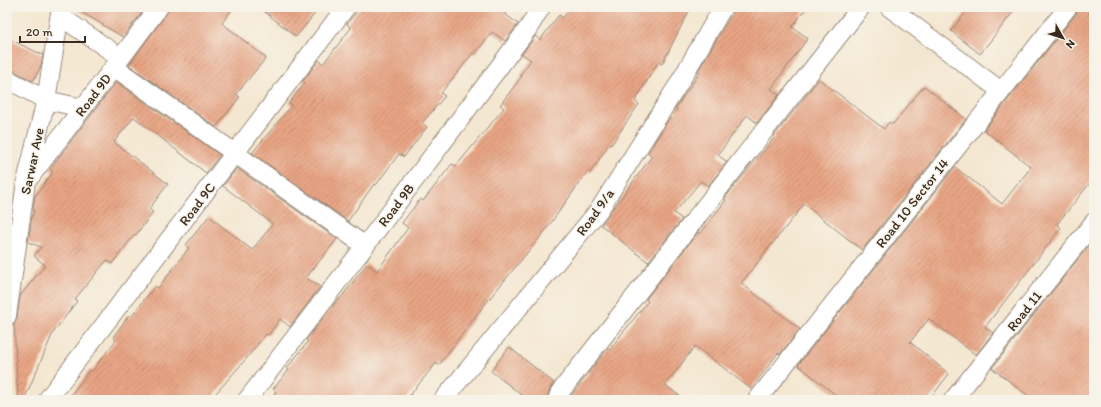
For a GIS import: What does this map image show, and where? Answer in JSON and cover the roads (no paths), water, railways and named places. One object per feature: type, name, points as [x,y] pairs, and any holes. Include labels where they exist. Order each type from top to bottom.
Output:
[{"type":"street","name":"Road 9D","points":[[26,182],[158,7]]},
{"type":"street","name":"Road 9C","points":[[47,400],[346,7]]},
{"type":"street","name":"Road 9B","points":[[247,400],[365,246],[529,27],[541,7]]},
{"type":"street","name":"Road 9/a","points":[[443,400],[599,210],[678,85],[723,7]]},
{"type":"street","points":[[557,400],[560,392],[861,7]]},
{"type":"street","points":[[889,7],[1001,91]]},
{"type":"street","name":"Road 10 Sector 14","points":[[757,400],[1068,7]]},
{"type":"street","points":[[61,12],[118,62],[236,153],[365,246]]},
{"type":"street","name":"Sarwar Ave","points":[[7,316],[26,182],[46,100],[61,12]]},
{"type":"street","points":[[7,79],[46,100],[83,108]]},
{"type":"street","name":"Road 11","points":[[953,400],[1094,222]]}]
